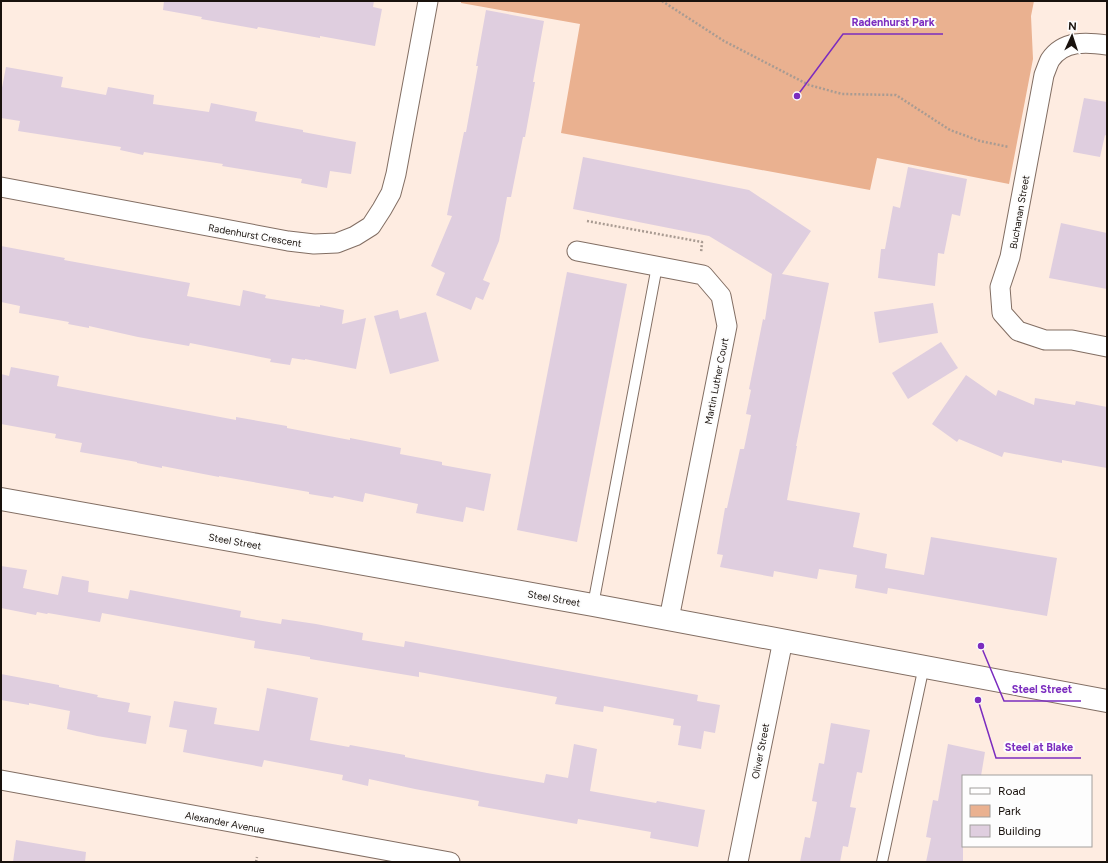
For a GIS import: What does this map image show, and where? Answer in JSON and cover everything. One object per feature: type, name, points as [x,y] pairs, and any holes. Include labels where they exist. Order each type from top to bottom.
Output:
[{"type":"street","name":"Radenhurst Crescent","points":[[1,187],[288,242],[314,244],[337,243],[355,236],[371,226],[391,193],[396,174],[428,1]]},
{"type":"street","name":"Buchanan Street","points":[[1107,45],[1090,42],[1074,43],[1060,50],[1051,59],[1044,74],[1010,257],[1000,287],[1002,313],[1018,331],[1045,340],[1072,340],[1107,347]]},
{"type":"street","name":"Martin Luther Court","points":[[577,251],[703,275],[721,296],[727,326],[669,619]]},
{"type":"street","name":"Steel Street","points":[[1,499],[1106,698]]},
{"type":"street","name":"Oliver Street","points":[[738,862],[783,640]]},
{"type":"street","name":"Alexander Avenue","points":[[1,780],[450,862]]},
{"type":"lane","points":[[592,605],[657,266]]},
{"type":"lane","points":[[882,862],[924,666]]},
{"type":"path","points":[[662,1],[724,41],[809,85],[842,94],[896,95],[950,130],[980,141],[1030,150]]},
{"type":"path","points":[[256,862],[257,857]]},
{"type":"green space","points":[[461,1],[1034,1],[1031,16],[1033,59],[1009,184],[877,158],[870,190],[561,133],[580,24],[461,3]]},
{"type":"building","points":[[164,1],[374,1],[373,7],[382,9],[375,46],[320,36],[320,38],[201,19],[202,17],[163,10]]},
{"type":"building","points":[[486,10],[544,21],[525,137],[523,137],[511,197],[507,197],[499,241],[483,280],[490,283],[483,300],[476,297],[471,310],[436,295],[445,273],[431,266],[452,216],[447,215],[464,132],[466,132]]},
{"type":"building","points":[[6,67],[63,77],[61,87],[106,95],[108,87],[154,95],[153,104],[209,112],[211,103],[257,112],[255,121],[356,142],[351,174],[330,171],[327,188],[301,183],[302,179],[222,166],[223,164],[144,152],[143,155],[120,150],[121,147],[18,131],[20,121],[1,118],[1,93]]},
{"type":"building","points":[[1084,98],[1107,102],[1107,136],[1105,135],[1100,157],[1073,152]]},
{"type":"building","points":[[583,157],[749,190],[811,231],[782,274],[829,283],[796,446],[787,500],[860,513],[853,547],[887,554],[885,568],[924,575],[931,537],[1057,558],[1047,616],[888,588],[887,594],[855,588],[857,575],[819,569],[817,579],[774,571],[773,577],[720,567],[723,555],[717,554],[725,508],[727,508],[740,449],[744,449],[751,415],[746,414],[751,390],[749,389],[763,319],[765,320],[772,274],[709,236],[573,209]]},
{"type":"building","points":[[908,167],[967,179],[960,216],[952,214],[944,254],[938,253],[935,286],[878,278],[881,249],[885,249],[893,206],[900,208]]},
{"type":"building","points":[[1061,223],[1107,233],[1107,289],[1049,278]]},
{"type":"building","points":[[1,246],[65,258],[64,260],[190,283],[187,296],[240,306],[243,290],[266,295],[265,298],[320,307],[320,305],[344,310],[342,324],[366,318],[356,369],[305,359],[292,358],[290,365],[270,362],[271,359],[190,343],[189,346],[89,326],[89,328],[68,324],[69,322],[19,313],[20,306],[1,302]]},
{"type":"building","points":[[567,272],[627,284],[577,542],[517,530]]},
{"type":"building","points":[[933,303],[938,333],[879,343],[874,312]]},
{"type":"building","points":[[398,310],[400,319],[426,312],[439,361],[390,374],[374,316]]},
{"type":"building","points":[[941,342],[958,368],[908,399],[892,373]]},
{"type":"building","points":[[11,367],[59,376],[57,386],[236,420],[236,417],[287,426],[287,428],[350,440],[350,438],[401,448],[400,454],[442,462],[442,465],[491,474],[484,511],[466,507],[463,522],[416,513],[418,504],[365,493],[363,502],[334,496],[333,498],[309,494],[309,492],[162,466],[162,468],[80,452],[82,443],[55,438],[56,434],[1,424],[1,374],[9,376]]},
{"type":"building","points":[[966,375],[996,396],[998,390],[1034,405],[1035,398],[1075,405],[1076,401],[1107,407],[1107,468],[1062,460],[1062,463],[1004,452],[1002,457],[959,439],[957,442],[932,424]]},
{"type":"building","points":[[1,566],[27,570],[23,588],[58,595],[62,576],[89,581],[88,592],[128,599],[130,590],[241,611],[240,617],[281,624],[282,619],[363,633],[362,640],[404,647],[405,641],[698,695],[697,701],[720,705],[715,733],[704,731],[701,749],[678,745],[681,726],[673,725],[674,719],[604,706],[603,712],[555,704],[557,697],[419,672],[419,677],[310,659],[310,657],[254,648],[255,641],[102,613],[100,622],[48,613],[37,612],[36,615],[1,608]]},
{"type":"building","points":[[1,674],[59,685],[59,687],[98,695],[97,697],[130,703],[128,712],[151,716],[146,744],[97,736],[67,729],[70,711],[29,703],[29,705],[1,700]]},
{"type":"building","points":[[267,688],[318,698],[310,740],[349,747],[350,745],[405,755],[405,757],[487,773],[544,783],[546,774],[568,778],[574,744],[597,749],[590,791],[705,810],[698,847],[650,838],[651,832],[578,819],[577,824],[478,806],[479,801],[369,779],[368,786],[342,780],[343,775],[264,760],[262,767],[183,752],[187,730],[169,727],[174,701],[217,708],[214,724],[259,731]]},
{"type":"building","points":[[831,723],[870,730],[862,773],[857,772],[850,807],[856,808],[848,847],[843,846],[840,862],[800,862],[805,837],[810,838],[817,802],[812,801],[819,763],[824,764]]},
{"type":"building","points":[[948,744],[985,752],[981,775],[962,775],[963,862],[926,862],[931,838],[926,837],[933,800],[938,801]]},
{"type":"building","points":[[16,840],[86,852],[85,862],[13,862]]},
{"type":"place","name":"Radenhurst Park","points":[[797,96]]},
{"type":"place","name":"Steel Street","points":[[981,646]]},
{"type":"place","name":"Steel at Blake","points":[[978,700]]}]
